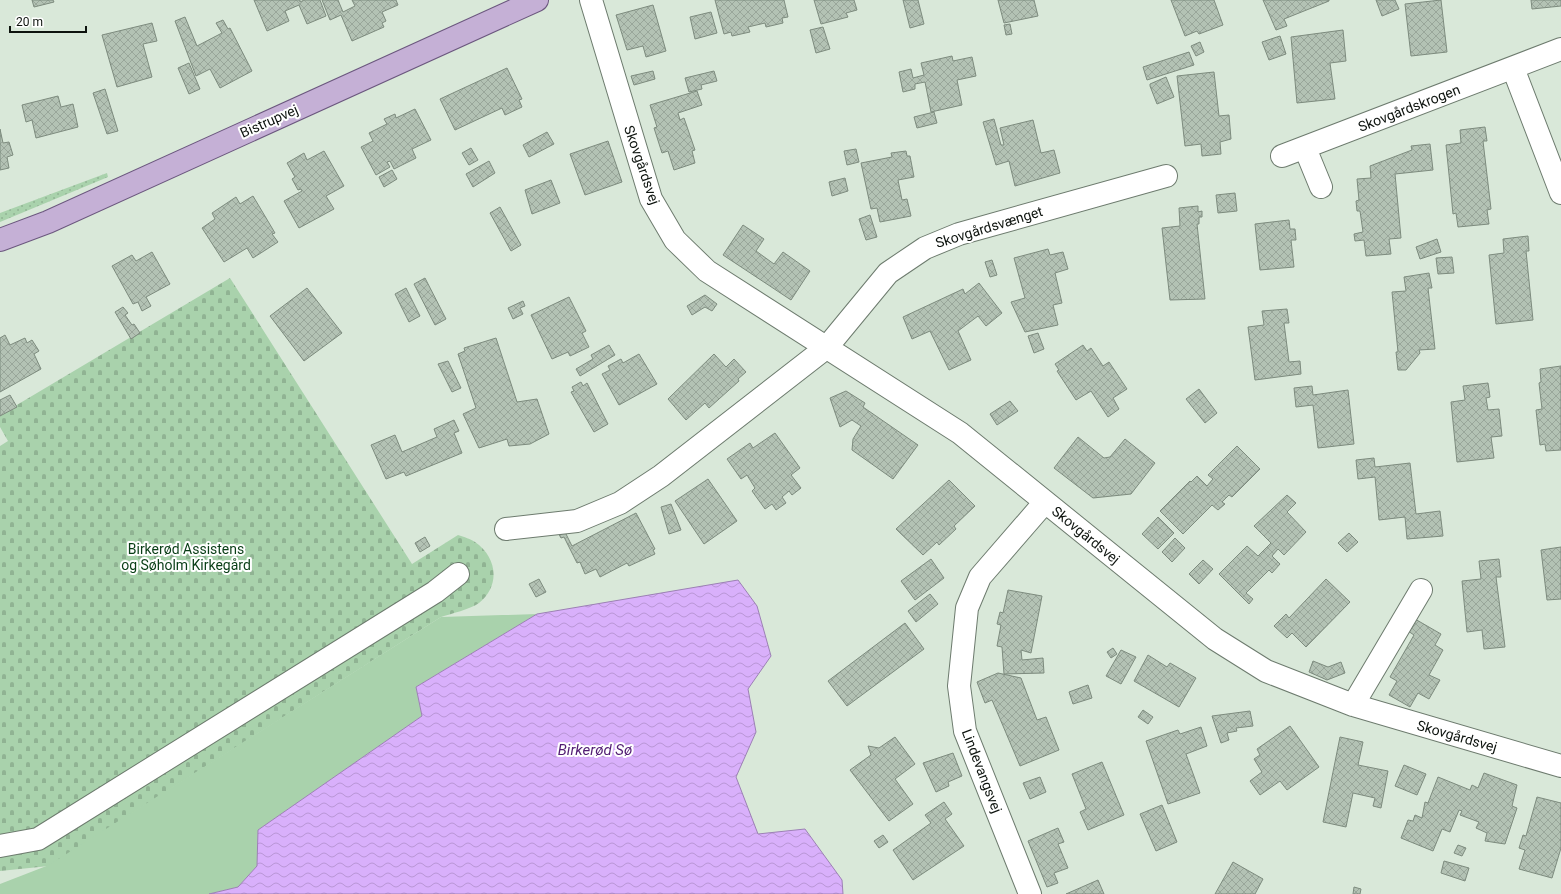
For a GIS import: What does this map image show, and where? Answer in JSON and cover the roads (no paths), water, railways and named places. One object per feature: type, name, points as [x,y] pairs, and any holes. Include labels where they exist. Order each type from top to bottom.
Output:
[{"type":"main road","name":"Bistrupvej","points":[[0,240],[48,222],[537,0]]},
{"type":"street","name":"Skovgårdsvej","points":[[591,0],[651,199],[675,240],[707,271],[960,433],[1215,638],[1266,671],[1353,705],[1561,766]]},
{"type":"street","name":"Skovgårdskrogen","points":[[1282,156],[1561,49]]},
{"type":"street","points":[[1513,68],[1561,193]]},
{"type":"street","points":[[1305,148],[1321,187]]},
{"type":"street","name":"Skovgårdsvænget","points":[[827,347],[888,274],[925,248],[959,234],[1166,176]]},
{"type":"street","points":[[506,529],[576,521],[620,503],[661,476],[827,347]]},
{"type":"street","name":"Lindevangsvej","points":[[1030,894],[965,731],[959,686],[967,608],[980,577],[1045,502]]},
{"type":"street","points":[[0,846],[38,839],[434,592],[458,574]]},
{"type":"street","points":[[1353,705],[1421,590]]},
{"type":"water","name":"Birkerød Sø","points":[[738,580],[757,606],[771,656],[748,689],[756,732],[736,777],[758,834],[805,829],[842,880],[843,894],[209,894],[238,887],[257,866],[258,830],[422,716],[416,687],[537,614]]},
{"type":"park label","name":"Birkerød Assistens og Søholm Kirkegård","points":[[186,558]]}]
